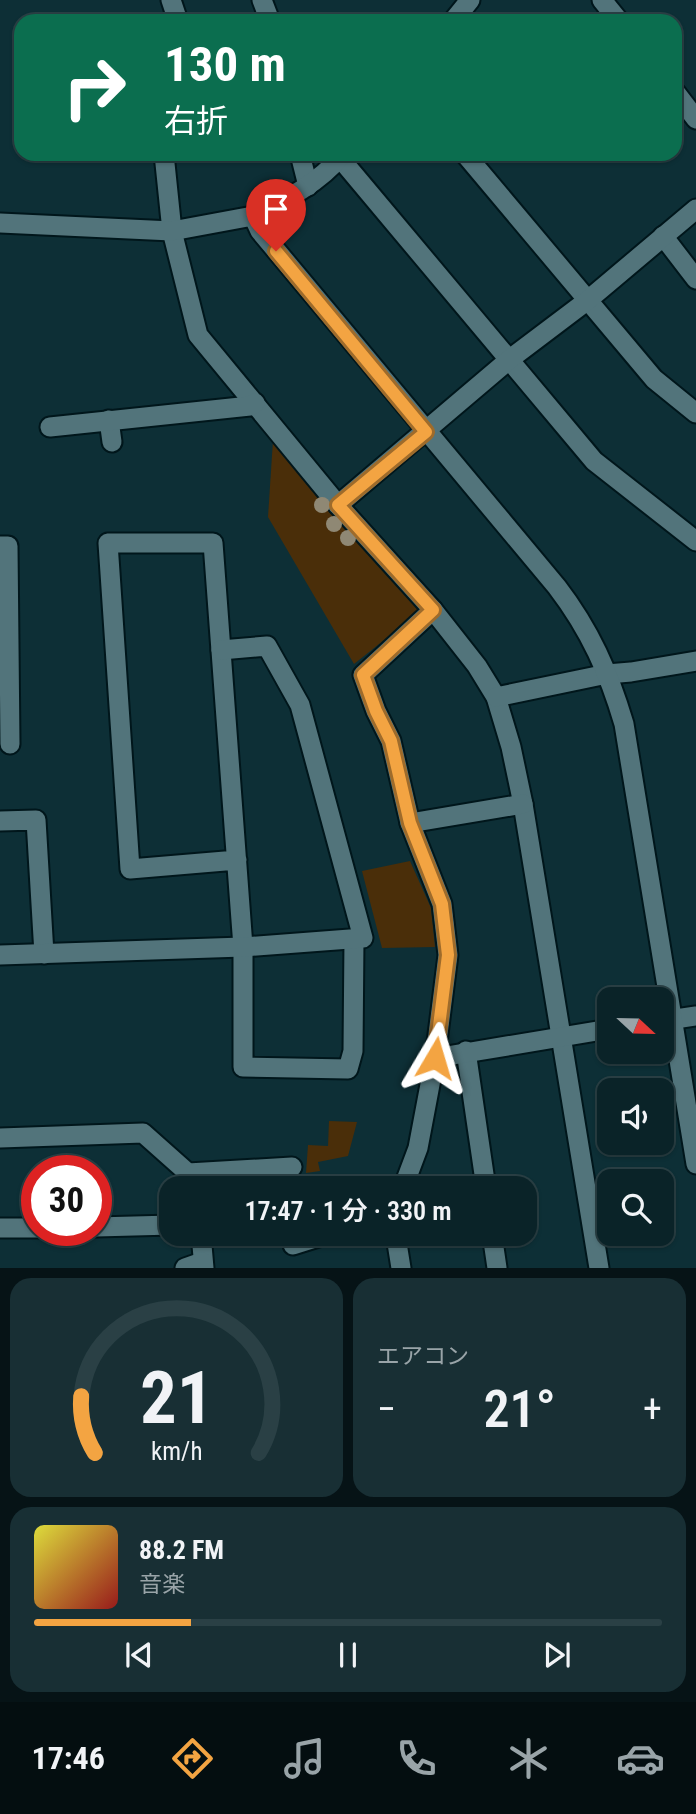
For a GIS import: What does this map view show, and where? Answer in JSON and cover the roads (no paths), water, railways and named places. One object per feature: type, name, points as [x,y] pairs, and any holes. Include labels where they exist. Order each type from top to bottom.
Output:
[{"type":"street","points":[[459,14],[470,0]]},
{"type":"street","points":[[602,0],[613,14]]},
{"type":"street","points":[[682,101],[696,119]]},
{"type":"street","points":[[165,161],[172,231],[198,335],[338,505],[433,610],[477,666],[496,697],[511,747],[523,804],[599,1268]]},
{"type":"street","points":[[302,161],[308,186]]},
{"type":"street","points":[[0,223],[172,231],[253,216],[308,186],[337,161]]},
{"type":"street","points":[[346,161],[594,461],[696,541]]},
{"type":"street","points":[[471,161],[654,379],[696,414]]},
{"type":"street","points":[[338,505],[510,359],[588,300],[696,209]]},
{"type":"street","points":[[253,216],[260,231],[573,608],[591,637],[624,724],[662,987]]},
{"type":"street","points":[[663,236],[696,279]]},
{"type":"street","points":[[50,427],[250,406],[255,403]]},
{"type":"street","points":[[109,420],[112,442]]},
{"type":"street","points":[[237,860],[130,869],[108,543],[213,543],[237,860],[243,947],[243,1067],[348,1069],[353,1051],[354,939]]},
{"type":"street","points":[[0,546],[8,546],[9,744]]},
{"type":"street","points":[[407,1176],[418,1148],[435,1058],[448,955],[442,904],[410,823],[391,741],[363,675],[433,610]]},
{"type":"street","points":[[0,955],[243,947],[363,938],[300,705],[267,646],[221,650]]},
{"type":"street","points":[[496,697],[607,674],[696,661]]},
{"type":"street","points":[[410,823],[523,804]]},
{"type":"street","points":[[0,821],[36,820],[44,954]]},
{"type":"street","points":[[674,1019],[696,1016]]},
{"type":"street","points":[[435,1058],[597,1031]]},
{"type":"street","points":[[466,1051],[484,1176]]},
{"type":"street","points":[[674,1055],[696,1164]]},
{"type":"street","points":[[0,1138],[143,1133],[188,1174],[292,1167]]},
{"type":"street","points":[[112,1227],[159,1225]]},
{"type":"street","points":[[0,1228],[21,1228]]},
{"type":"street","points":[[197,1266],[200,1246]]},
{"type":"street","points":[[398,1246],[401,1268]]},
{"type":"street","points":[[494,1246],[497,1268]]}]
